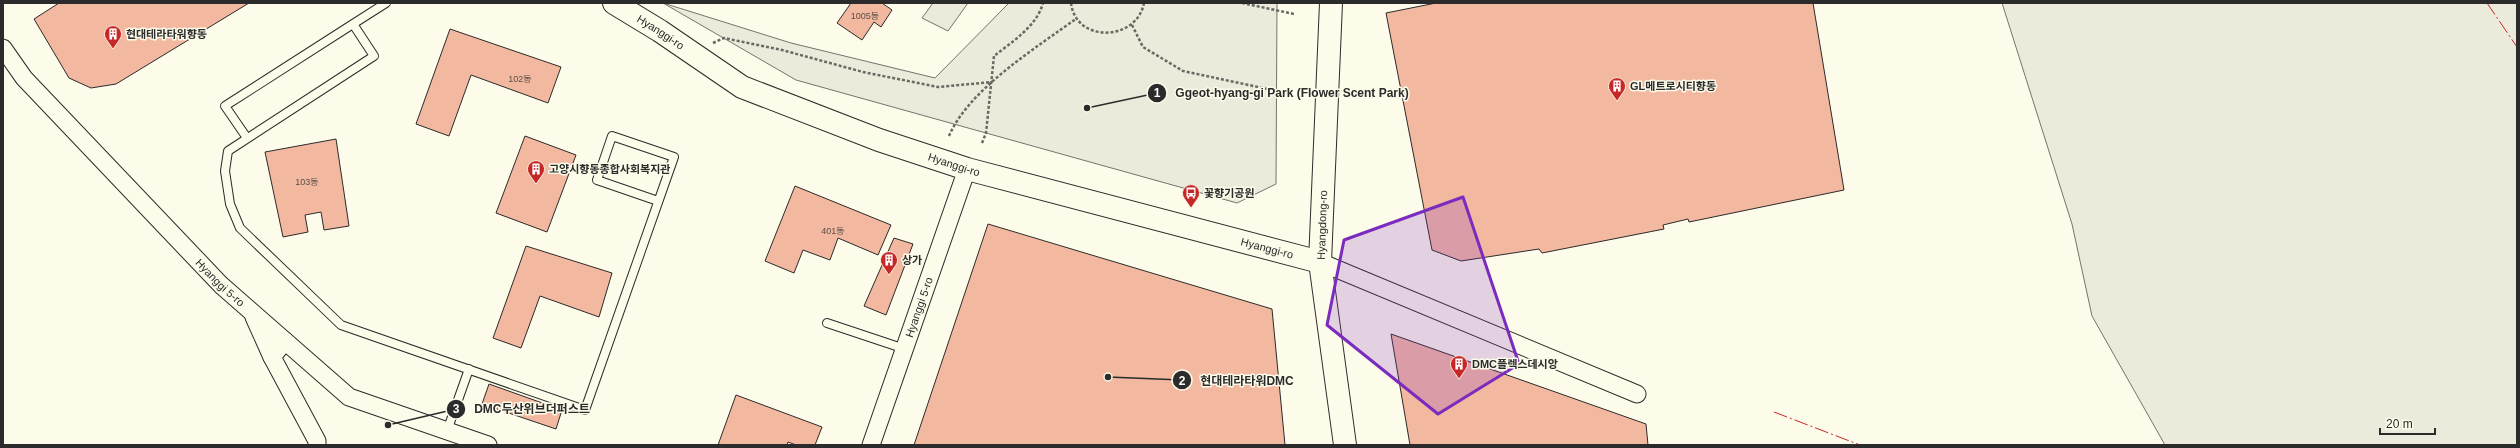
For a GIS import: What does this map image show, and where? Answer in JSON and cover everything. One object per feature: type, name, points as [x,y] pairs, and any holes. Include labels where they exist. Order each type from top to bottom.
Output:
[{"type":"main road","name":"Hyanggi-ro","points":[[614,3],[660,31],[742,87],[879,140],[967,169],[1320,262]]},
{"type":"main road","name":"Hyangdong-ro","points":[[1331,3],[1320,262],[1345,445]]},
{"type":"street","name":"Hyanggi 5-ro","points":[[3,48],[24,78],[221,285],[349,397],[488,445]]},
{"type":"street","name":"Hyanggi 5-ro","points":[[870,445],[967,169]]},
{"type":"street","points":[[1320,262],[1637,394]]},
{"type":"street","points":[[252,312],[272,357],[317,441],[317,445]]},
{"type":"street","points":[[272,357],[285,341]]},
{"type":"lane","points":[[247,138],[225,106],[386,3]]},
{"type":"lane","points":[[353,24],[374,56],[228,151],[225,171],[230,204],[240,228],[341,325],[585,410],[674,157],[612,136],[597,180],[658,201]]},
{"type":"lane","points":[[827,322],[905,349]]},
{"type":"lane","points":[[447,431],[469,369]]},
{"type":"path","points":[[982,143],[986,133],[994,56],[1018,37],[1036,18],[1040,13],[1043,3]]},
{"type":"path","points":[[1071,3],[1077,18],[1085,27],[1103,33],[1121,31],[1132,25],[1140,16],[1144,3]]},
{"type":"path","points":[[1242,3],[1294,14]]},
{"type":"path","points":[[949,136],[954,124],[992,82],[1077,18]]},
{"type":"path","points":[[1132,25],[1143,47],[1182,71],[1291,94]]},
{"type":"path","points":[[712,43],[724,38],[782,50],[863,72],[938,87],[992,82]]},
{"type":"highlighted area","points":[[1463,197],[1519,364],[1438,414],[1327,325],[1344,240]]},
{"type":"shaded area","points":[[663,3],[791,43],[935,78],[1009,3],[1277,3],[1276,184],[1237,203],[796,80]]},
{"type":"shaded area","points":[[933,3],[968,3],[948,31],[922,18]]},
{"type":"shaded area","points":[[2002,3],[2517,3],[2517,445],[2165,445],[2092,316],[2072,224]]},
{"type":"building","name":"현대테라타워향동","points":[[59,3],[249,3],[116,84],[91,88],[69,78],[34,19]]},
{"type":"building","points":[[851,3],[882,3],[892,10],[881,27],[874,22],[862,40],[837,23]]},
{"type":"building","name":"GL메트로시티향동","points":[[1436,3],[1813,3],[1844,190],[1689,222],[1688,219],[1663,225],[1664,229],[1542,253],[1539,249],[1461,261],[1432,250],[1386,13]]},
{"type":"building","points":[[450,29],[561,67],[548,103],[471,75],[449,136],[416,124]]},
{"type":"building","name":"고양시향동종합사회복지관","points":[[525,136],[576,155],[547,232],[496,213]]},
{"type":"building","points":[[336,139],[349,226],[324,230],[321,212],[305,215],[308,232],[283,237],[265,152]]},
{"type":"building","points":[[795,186],[891,225],[878,255],[838,238],[830,260],[803,250],[794,273],[765,261]]},
{"type":"building","points":[[988,224],[1272,309],[1285,445],[914,445]]},
{"type":"building","name":"상가","points":[[894,238],[913,244],[886,315],[864,306]]},
{"type":"building","points":[[526,246],[612,273],[599,317],[540,296],[521,348],[493,338]]},
{"type":"building","name":"DMC플렉스데시앙","points":[[1391,334],[1646,424],[1648,445],[1410,445]]},
{"type":"building","points":[[489,384],[562,410],[556,429],[482,404]]},
{"type":"building","points":[[736,395],[822,427],[815,445],[796,445],[788,442],[787,445],[718,445]]},
{"type":"power","points":[[2487,3],[2517,47]]},
{"type":"power","points":[[1774,412],[1860,445]]},
{"type":"place","name":"현대테라타워향동","points":[[113,49]]},
{"type":"place","name":"GL메트로시티향동","points":[[1617,101]]},
{"type":"place","name":"Ggeot-hyang-gi Park (Flower Scent Park)","points":[[1087,108]]},
{"type":"place","name":"고양시향동종합사회복지관","points":[[536,184]]},
{"type":"place","name":"꽃향기공원","points":[[1191,208]]},
{"type":"place","name":"상가","points":[[889,275]]},
{"type":"place","name":"현대테라타워DMC","points":[[1108,377]]},
{"type":"place","name":"DMC플렉스데시앙","points":[[1459,379]]},
{"type":"place","name":"DMC두산위브더퍼스트","points":[[388,425]]}]
